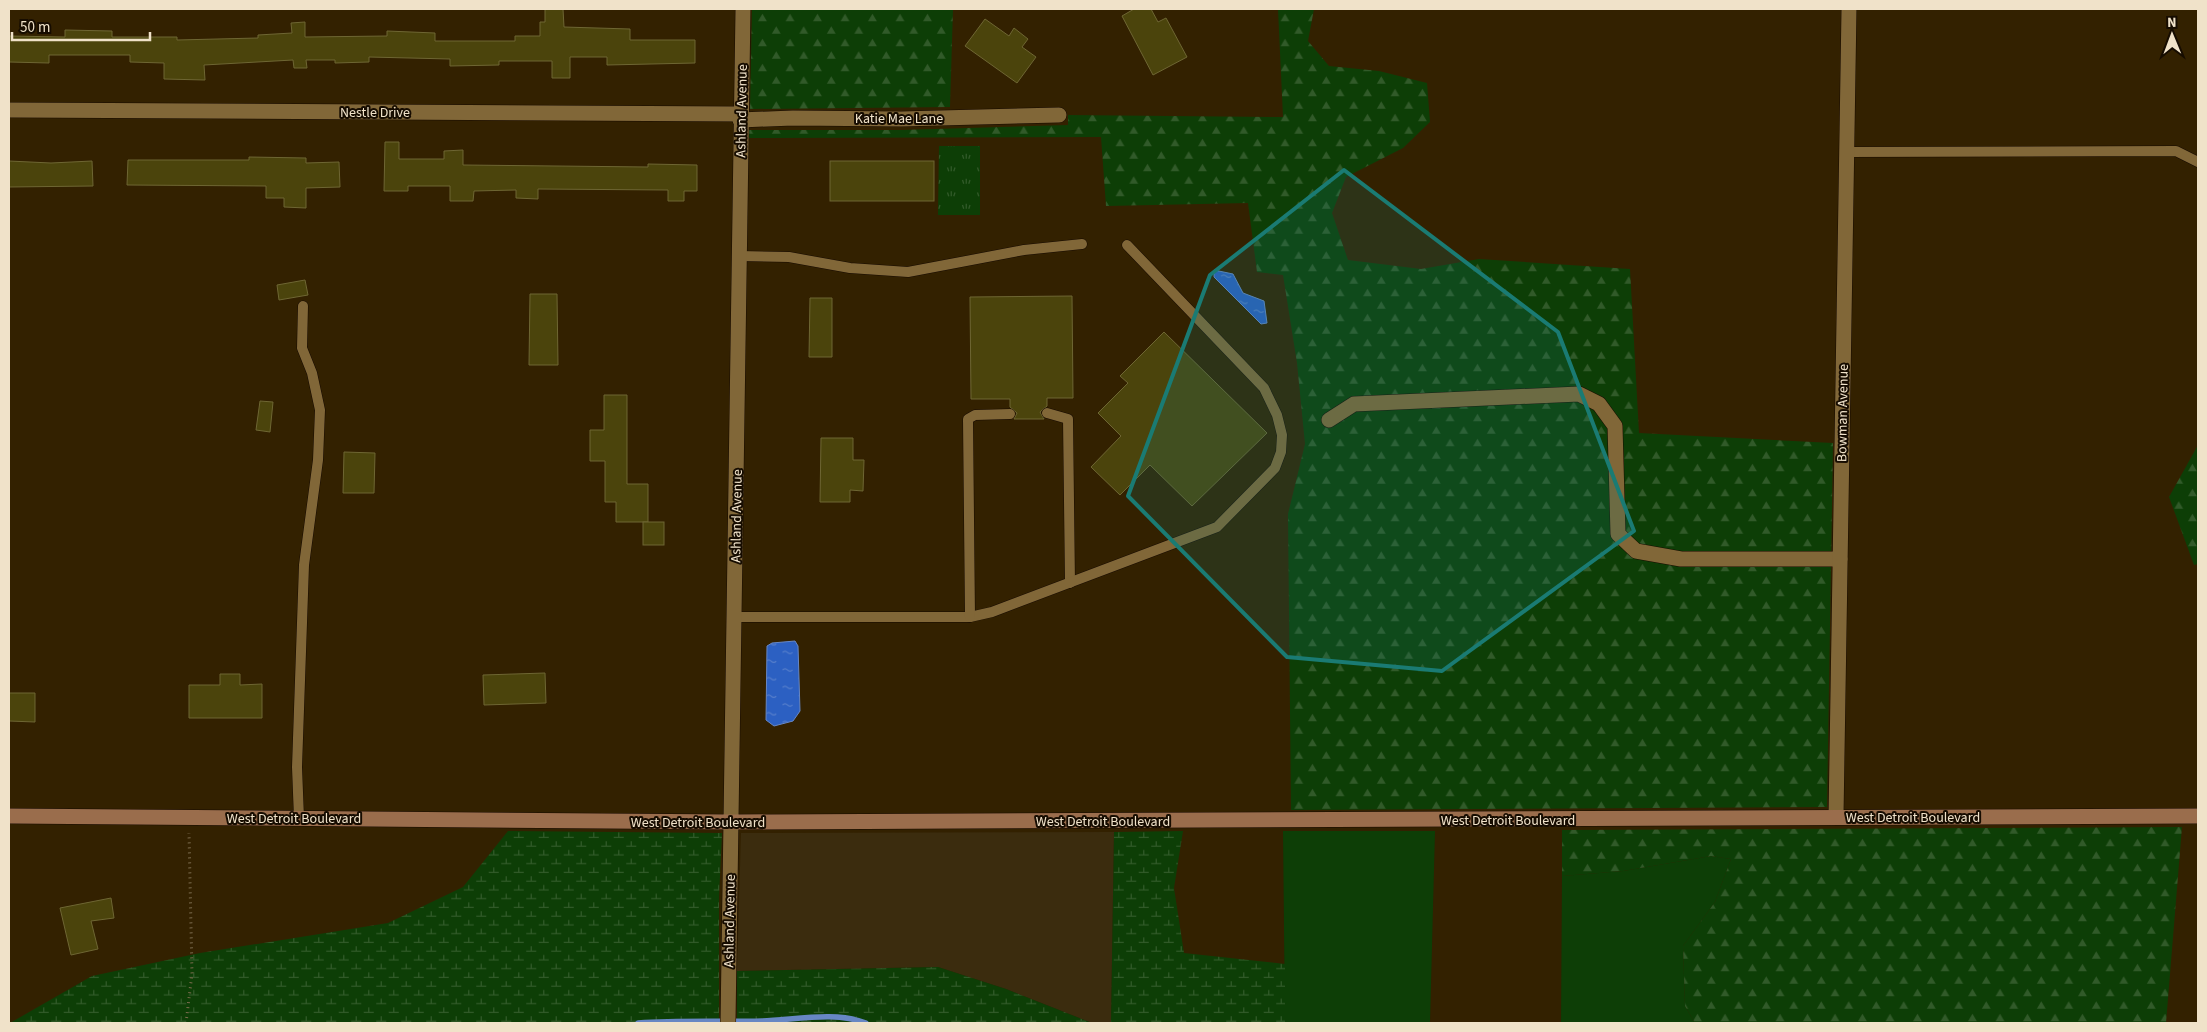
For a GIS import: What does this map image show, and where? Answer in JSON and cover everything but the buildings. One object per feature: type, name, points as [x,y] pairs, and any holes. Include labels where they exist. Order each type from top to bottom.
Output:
[{"type":"street","name":"Ashland Avenue","points":[[728,1018],[728,897],[732,822],[740,117],[743,9]]},
{"type":"street","name":"Bowman Avenue","points":[[1836,817],[1849,9]]},
{"type":"street","name":"Nestle Drive","points":[[9,110],[740,117]]},
{"type":"street","name":"Katie Mae Lane","points":[[740,117],[901,119],[1058,115]]},
{"type":"street","points":[[1329,420],[1354,404],[1579,394],[1600,404],[1615,426],[1618,534],[1636,551],[1681,560],[1840,558]]},
{"type":"street","name":"West Detroit Boulevard","points":[[9,816],[732,822],[2198,816]]},
{"type":"lane","points":[[1846,152],[2176,152],[2198,162]]},
{"type":"lane","points":[[739,256],[789,257],[850,268],[908,272],[1024,250],[1082,244]]},
{"type":"lane","points":[[734,617],[970,616],[992,612],[1218,528],[1275,468],[1281,452],[1282,435],[1277,415],[1264,388],[1127,244]]},
{"type":"lane","points":[[299,818],[298,767],[304,565],[318,460],[320,410],[312,373],[302,348],[303,306]]},
{"type":"lane","points":[[1047,413],[1068,419],[1070,583]]},
{"type":"lane","points":[[970,616],[968,419],[975,415],[1010,414]]},
{"type":"path","points":[[186,1023],[192,974],[189,832]]},
{"type":"highlighted area","points":[[1344,170],[1558,332],[1634,531],[1442,671],[1287,657],[1128,496],[1210,275]]},
{"type":"shaded area","points":[[1114,832],[1111,1023],[1092,1023],[1006,989],[938,967],[737,971],[741,833]]},
{"type":"green space","points":[[752,9],[953,9],[950,107],[750,109]]},
{"type":"green space","points":[[1278,9],[1314,9],[1308,41],[1329,66],[1379,71],[1427,83],[1430,122],[1403,148],[1346,177],[1332,213],[1348,260],[1421,269],[1479,259],[1630,269],[1639,433],[1833,443],[1827,807],[1291,810],[1288,514],[1305,444],[1297,363],[1283,275],[1257,272],[1248,203],[1106,206],[1101,137],[749,138],[749,130],[901,130],[1068,125],[1068,115],[1283,117]]},
{"type":"green space","points":[[939,146],[980,146],[980,215],[938,215]]},
{"type":"green space","points":[[2198,445],[2198,564],[2194,565],[2169,497]]},
{"type":"green space","points":[[2182,827],[2166,1023],[1695,1023],[1685,1006],[1683,946],[1715,902],[1731,859],[1711,856],[1623,871],[1562,876],[1562,830]]},
{"type":"green space","points":[[508,831],[722,833],[719,897],[719,1023],[10,1023],[92,976],[200,953],[388,923],[463,887]]},
{"type":"green space","points":[[1183,831],[1174,888],[1184,953],[1285,964],[1285,1023],[1111,1023],[1114,832]]},
{"type":"green space","points":[[1283,831],[1435,831],[1430,1023],[1285,1023]]},
{"type":"green space","points":[[1711,856],[1731,859],[1715,902],[1683,946],[1685,1006],[1695,1023],[1561,1023],[1562,876],[1623,871]]},
{"type":"green space","points":[[938,967],[1006,989],[1092,1023],[737,1023],[737,971]]},
{"type":"water","points":[[1214,270],[1233,274],[1243,293],[1264,301],[1267,323],[1261,324],[1214,277]]},
{"type":"water","points":[[795,641],[798,646],[800,711],[793,721],[774,726],[766,720],[767,646],[772,643]]},
{"type":"waterway","points":[[638,1023],[762,1021],[815,1017],[841,1017],[866,1023]]}]
